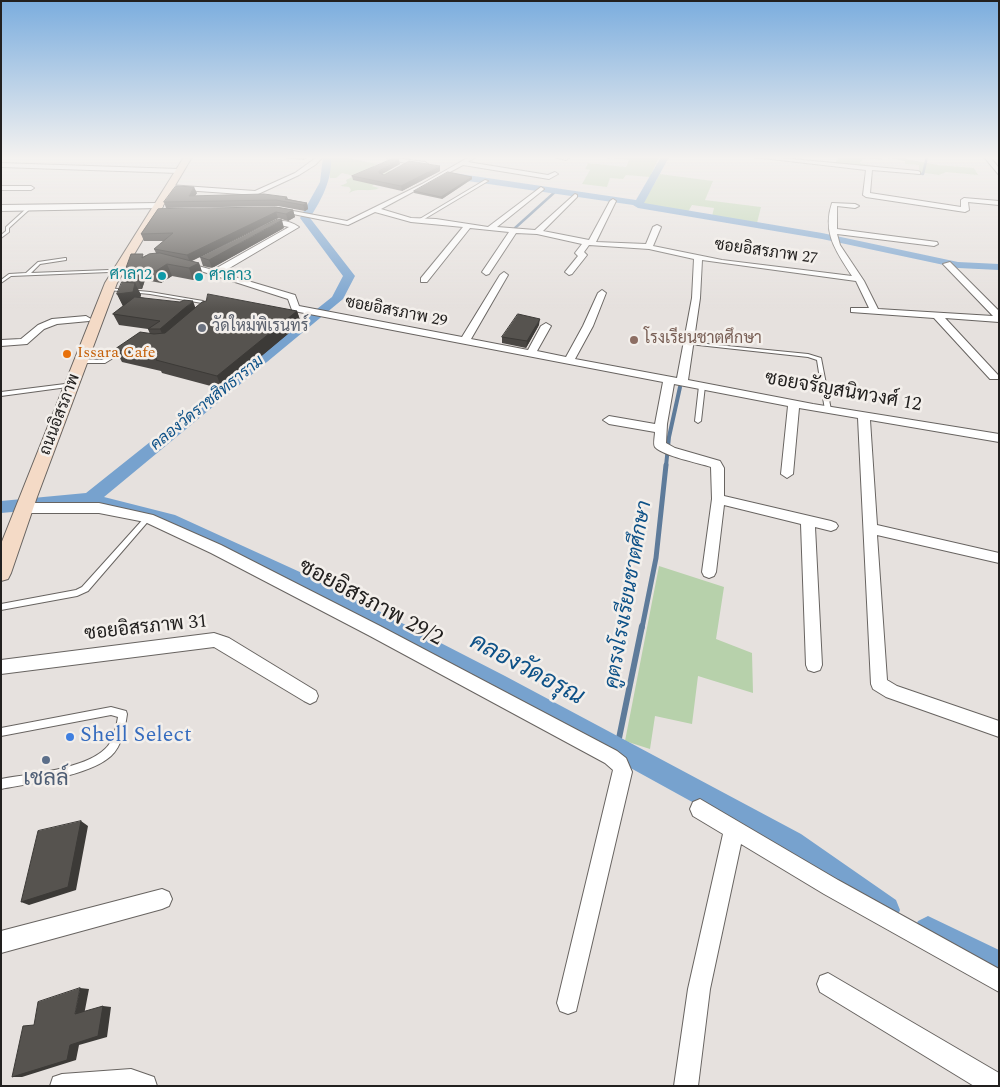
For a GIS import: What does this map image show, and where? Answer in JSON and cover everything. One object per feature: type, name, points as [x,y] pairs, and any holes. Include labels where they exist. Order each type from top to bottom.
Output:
[{"type":"main road","name":"ถนนอิสรภาพ","points":[[66,386],[82,361],[120,264],[157,209]]},
{"type":"main road","points":[[1,573],[20,504],[66,386],[86,319],[97,291],[120,264]]},
{"type":"main road","points":[[1,532],[20,504]]},
{"type":"street","points":[[1,208],[157,209]]},
{"type":"street","points":[[269,210],[348,223],[379,208]]},
{"type":"street","points":[[490,229],[517,208]]},
{"type":"street","points":[[537,232],[562,208]]},
{"type":"street","points":[[569,272],[583,255],[579,253],[589,243],[609,208]]},
{"type":"street","points":[[834,208],[834,236],[875,311]]},
{"type":"street","points":[[949,208],[965,210],[965,208]]},
{"type":"street","name":"ซอยอิสรภาพ 27","points":[[375,210],[407,220],[537,232],[589,243],[649,247],[722,262],[858,279]]},
{"type":"street","points":[[214,272],[295,227],[279,222],[263,230]]},
{"type":"street","points":[[424,280],[468,226]]},
{"type":"street","points":[[649,247],[657,227]]},
{"type":"street","points":[[486,272],[514,230]]},
{"type":"street","points":[[834,236],[934,244]]},
{"type":"street","points":[[221,257],[234,260]]},
{"type":"street","points":[[682,382],[696,298],[698,257]]},
{"type":"street","points":[[192,266],[207,259]]},
{"type":"street","name":"ซอยอิสรภาพ 29","points":[[172,262],[214,272],[292,297],[295,308],[316,313],[682,382]]},
{"type":"street","points":[[947,264],[999,318]]},
{"type":"street","points":[[464,341],[504,275]]},
{"type":"street","points":[[569,361],[588,326],[602,293]]},
{"type":"street","points":[[854,310],[999,318]]},
{"type":"street","points":[[937,315],[994,377]]},
{"type":"street","points":[[1,343],[24,342],[42,327],[55,321],[86,319]]},
{"type":"street","points":[[531,354],[546,326]]},
{"type":"street","points":[[669,380],[660,445],[668,450],[716,464],[718,468],[718,499],[709,572]]},
{"type":"street","name":"ซอยจรัญสนิทวงศ์ 12","points":[[682,382],[828,410],[999,438]]},
{"type":"street","points":[[787,474],[794,403]]},
{"type":"street","points":[[864,416],[879,684],[892,692],[999,729]]},
{"type":"street","points":[[608,420],[661,429]]},
{"type":"street","points":[[718,499],[831,526]]},
{"type":"street","name":"ซอยอิสรภาพ 29/2","points":[[20,504],[99,508],[148,518],[216,550],[374,631],[611,757],[620,764],[623,772],[568,1003]]},
{"type":"street","points":[[808,520],[814,665]]},
{"type":"street","points":[[871,528],[999,558]]},
{"type":"street","name":"ซอยอิสรภาพ 31","points":[[1,667],[214,640],[223,643],[310,696]]},
{"type":"street","points":[[700,809],[831,887],[999,981]]},
{"type":"street","points":[[686,1086],[699,989],[734,830]]},
{"type":"street","points":[[1,942],[162,899]]},
{"type":"street","points":[[828,984],[997,1086]]},
{"type":"street","points":[[62,1086],[131,1081],[145,1086]]},
{"type":"lane","points":[[1,237],[8,231],[7,228],[29,208]]},
{"type":"lane","points":[[420,220],[440,208]]},
{"type":"lane","points":[[26,274],[39,263],[65,259]]},
{"type":"lane","points":[[1,275],[120,264]]},
{"type":"lane","points":[[1,282],[10,275]]},
{"type":"lane","points":[[109,289],[150,293],[203,302],[209,307],[206,311]]},
{"type":"lane","points":[[150,293],[150,299]]},
{"type":"lane","points":[[689,343],[808,356],[819,359],[828,410]]},
{"type":"lane","points":[[82,361],[103,362],[129,346]]},
{"type":"lane","points":[[1,394],[66,386]]},
{"type":"lane","points":[[698,421],[702,386]]},
{"type":"lane","points":[[1,607],[77,593],[85,589],[148,518]]},
{"type":"lane","points":[[1,732],[111,710],[123,714],[121,728],[110,751],[103,757],[86,766],[1,784]]},
{"type":"green space","points":[[660,208],[690,208],[688,212]]},
{"type":"green space","points":[[712,208],[761,208],[757,223],[712,216],[714,208]]},
{"type":"green space","points":[[659,566],[724,587],[716,639],[752,653],[753,693],[698,676],[692,724],[655,716],[650,749],[625,741]]},
{"type":"building","points":[[280,208],[293,210],[286,214],[276,212],[187,255],[154,249],[173,233],[141,234],[158,209]]},
{"type":"building","points":[[278,219],[282,220],[209,260],[200,257]]},
{"type":"building","points":[[160,253],[199,263],[189,268],[167,264],[156,271],[139,268],[137,278],[123,276],[131,254],[143,254],[142,258],[149,254]]},
{"type":"building","points":[[122,282],[135,283],[133,292],[117,294]]},
{"type":"building","points":[[208,294],[297,311],[217,376],[115,349],[140,332],[165,333],[202,302],[206,301]]},
{"type":"building","points":[[135,297],[180,302],[184,300],[193,301],[160,329],[148,329],[160,321],[113,314]]},
{"type":"building","points":[[518,314],[540,319],[527,341],[502,337]]},
{"type":"building","points":[[81,821],[68,887],[21,902],[38,831]]},
{"type":"building","points":[[80,988],[75,1014],[103,1006],[98,1036],[70,1045],[67,1060],[12,1077],[23,1026],[34,1025],[38,1002]]},
{"type":"waterway","name":"คลองวัดราชสิทธาราม","points":[[90,499],[337,299],[349,276],[305,218],[311,208]]},
{"type":"waterway","points":[[515,228],[537,208]]},
{"type":"waterway","points":[[654,208],[822,236],[958,265],[999,267]]},
{"type":"waterway","name":"คูตรงโรงเรียนชาตศึกษา","points":[[666,466],[669,437],[680,387]]},
{"type":"waterway","name":"คูตรงโรงเรียนชาตศึกษา","points":[[642,628],[656,558],[666,465]]},
{"type":"waterway","name":"คลองวัดอรุณ","points":[[1,507],[90,499]]},
{"type":"waterway","name":"คลองวัดอรุณ","points":[[90,499],[169,520],[317,589],[497,683],[792,843],[886,910]]},
{"type":"waterway","name":"คูตรงโรงเรียนชาตศึกษา","points":[[617,748],[642,626]]},
{"type":"waterway","name":"คลองวัดอรุณ","points":[[928,931],[999,966]]},
{"type":"place","name":"ศาลา2","points":[[162,276]]},
{"type":"place","name":"ศาลา3","points":[[199,277]]},
{"type":"place","name":"วัดใหม่พิเรนทร์","points":[[202,328]]},
{"type":"place","name":"โรงเรียนชาตศึกษา","points":[[634,340]]},
{"type":"place","name":"Issara Cafe","points":[[67,354]]},
{"type":"place","name":"Shell Select","points":[[70,737]]},
{"type":"place","name":"เชลล์","points":[[46,760]]}]
